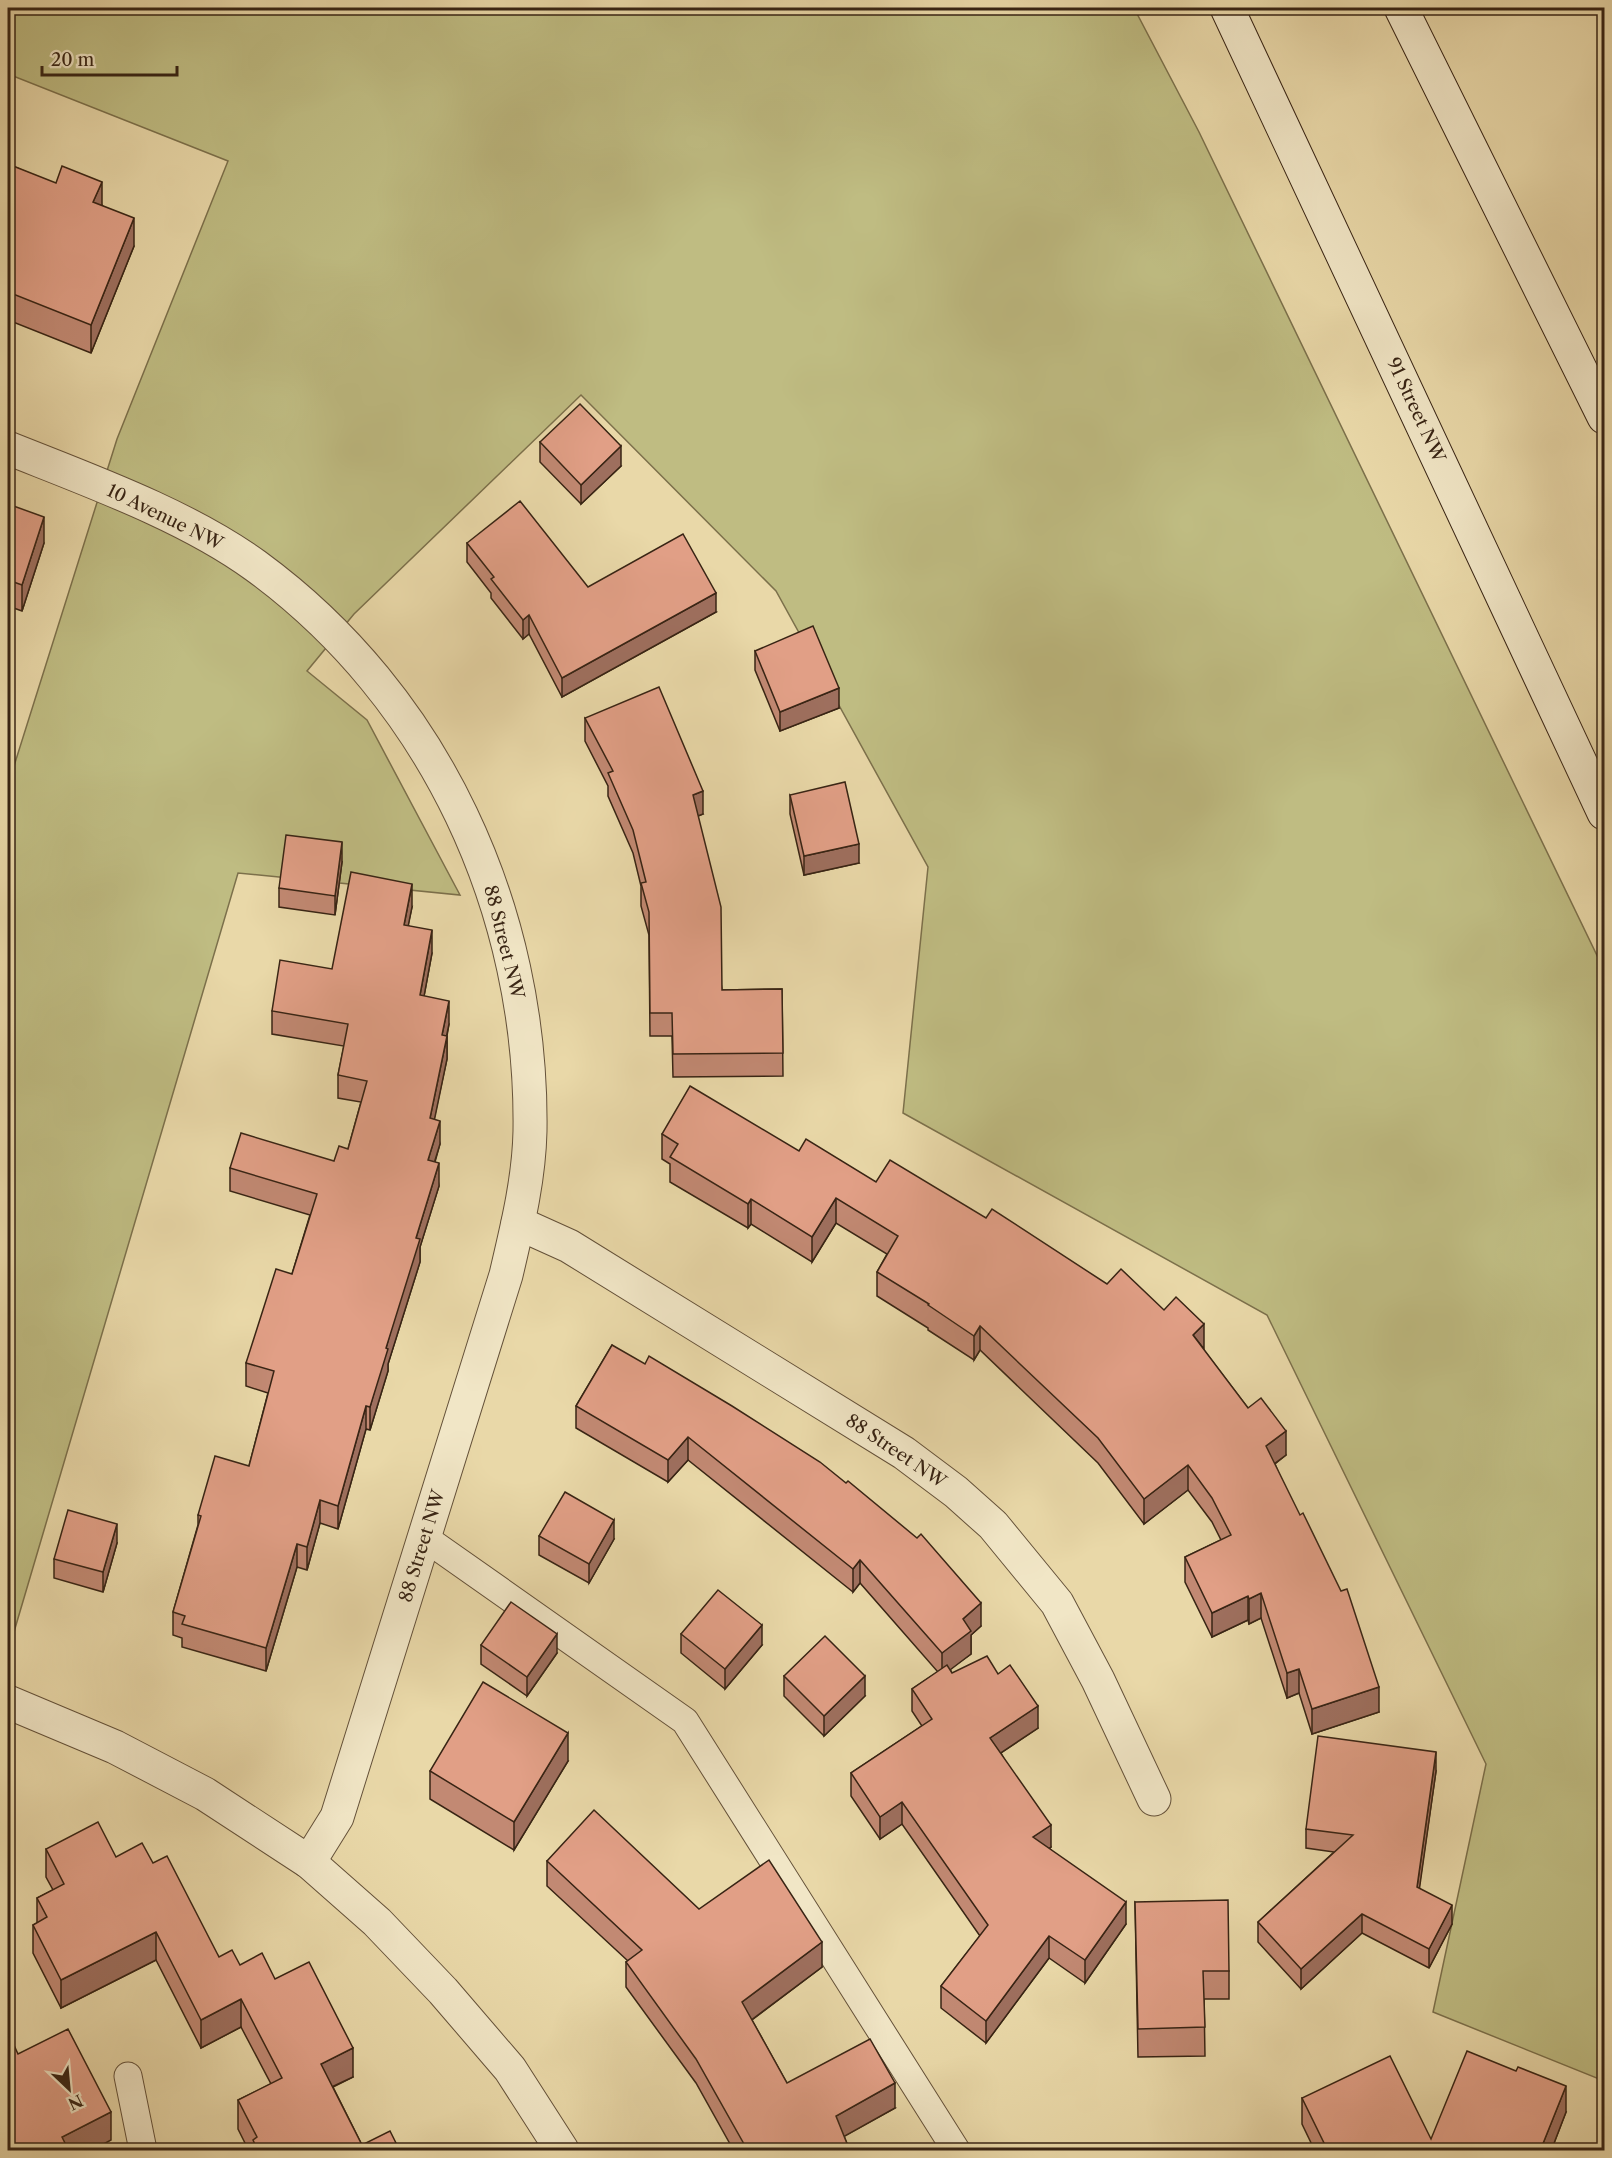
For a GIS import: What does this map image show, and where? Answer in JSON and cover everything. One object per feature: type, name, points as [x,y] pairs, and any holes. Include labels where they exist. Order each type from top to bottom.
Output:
[{"type":"street","name":"91 Street NW","points":[[1227,8],[1605,813]]},
{"type":"street","points":[[1401,8],[1605,417]]},
{"type":"street","name":"10 Avenue NW","points":[[8,448],[138,502],[204,533],[254,564],[303,604],[347,647],[383,687]]},
{"type":"street","name":"88 Street NW","points":[[309,1862],[337,1817],[506,1275],[518,1222],[530,1132],[528,1070],[520,1000],[502,923],[486,871],[467,825],[417,734],[383,687]]},
{"type":"street","name":"88 Street NW","points":[[518,1222],[569,1246],[904,1453],[956,1492],[993,1525],[1057,1603],[1098,1680],[1154,1799]]},
{"type":"street","points":[[8,1702],[115,1747],[205,1794],[309,1862],[377,1922],[443,1991],[510,2069],[562,2151]]},
{"type":"lane","points":[[425,1538],[685,1721],[956,2151]]},
{"type":"lane","points":[[128,2076],[143,2151]]},
{"type":"shaded area","points":[[8,8],[1134,8],[1199,132],[1604,970],[1604,2081],[1433,2012],[1486,1764],[1267,1315],[903,1113],[928,867],[776,591],[581,395],[354,614],[307,671],[367,720],[460,895],[238,873],[11,1642],[8,1640],[8,785],[117,439],[228,161],[8,74]]},
{"type":"building","points":[[8,164],[56,183],[62,166],[102,182],[93,202],[134,218],[91,325],[8,292]]},
{"type":"building","points":[[580,404],[621,446],[581,485],[540,442]]},
{"type":"building","points":[[520,501],[588,587],[683,534],[716,593],[562,678],[529,615],[523,620],[491,579],[494,577],[467,543]]},
{"type":"building","points":[[8,504],[44,517],[22,585],[8,580]]},
{"type":"building","points":[[813,626],[839,688],[780,712],[755,651]]},
{"type":"building","points":[[659,687],[703,791],[693,795],[721,907],[722,990],[782,989],[783,1053],[673,1054],[672,1013],[650,1013],[649,912],[641,883],[646,882],[633,830],[608,773],[613,771],[585,718]]},
{"type":"building","points":[[845,782],[859,844],[804,856],[790,795]]},
{"type":"building","points":[[286,835],[342,842],[335,896],[279,888]]},
{"type":"building","points":[[351,872],[412,884],[404,925],[432,930],[420,995],[449,1001],[442,1035],[447,1036],[430,1118],[440,1121],[428,1160],[439,1163],[416,1238],[420,1239],[386,1348],[388,1349],[370,1407],[366,1406],[338,1506],[320,1500],[307,1547],[297,1544],[266,1648],[182,1624],[185,1616],[173,1612],[201,1516],[198,1515],[215,1456],[249,1466],[274,1371],[246,1363],[276,1269],[292,1274],[317,1194],[230,1168],[241,1133],[334,1161],[339,1146],[348,1149],[367,1081],[338,1075],[348,1024],[272,1011],[280,960],[332,969]]},
{"type":"building","points":[[690,1086],[799,1151],[806,1139],[876,1182],[890,1160],[986,1218],[992,1209],[1107,1284],[1121,1269],[1164,1310],[1176,1297],[1204,1324],[1193,1335],[1248,1408],[1261,1398],[1286,1431],[1266,1446],[1300,1515],[1303,1513],[1341,1591],[1347,1589],[1379,1687],[1312,1709],[1299,1669],[1287,1673],[1261,1593],[1249,1599],[1248,1596],[1212,1613],[1185,1557],[1231,1535],[1212,1498],[1188,1465],[1144,1499],[1098,1438],[980,1326],[974,1336],[929,1304],[877,1272],[898,1236],[836,1198],[812,1237],[751,1199],[748,1204],[670,1157],[678,1144],[662,1134]]},
{"type":"building","points":[[612,1345],[645,1364],[649,1356],[732,1406],[820,1462],[846,1483],[848,1481],[917,1538],[921,1534],[981,1603],[963,1619],[971,1631],[942,1653],[860,1560],[853,1569],[688,1437],[668,1460],[576,1406]]},
{"type":"building","points":[[565,1492],[614,1520],[589,1564],[539,1536]]},
{"type":"building","points":[[68,1510],[117,1524],[103,1572],[54,1559]]},
{"type":"building","points":[[718,1590],[762,1625],[725,1669],[681,1634]]},
{"type":"building","points":[[511,1602],[557,1634],[527,1677],[481,1645]]},
{"type":"building","points":[[825,1636],[865,1676],[824,1716],[784,1676]]},
{"type":"building","points":[[987,1656],[998,1674],[1010,1665],[1038,1706],[990,1738],[1051,1825],[1033,1837],[1126,1902],[1085,1960],[1049,1936],[986,2021],[941,1986],[988,1925],[902,1802],[880,1817],[851,1773],[932,1719],[912,1689],[947,1665],[952,1673]]},
{"type":"building","points":[[483,1682],[568,1733],[514,1822],[430,1771]]},
{"type":"building","points":[[1318,1736],[1436,1752],[1417,1887],[1452,1905],[1429,1949],[1362,1914],[1301,1969],[1258,1922],[1353,1835],[1306,1829]]},
{"type":"building","points":[[594,1810],[699,1909],[769,1860],[822,1942],[742,2002],[787,2083],[870,2039],[895,2083],[836,2116],[850,2151],[748,2151],[696,2059],[626,1962],[642,1950],[547,1861]]},
{"type":"building","points":[[98,1822],[116,1857],[142,1843],[153,1863],[167,1856],[219,1957],[232,1950],[240,1965],[262,1953],[275,1979],[309,1962],[353,2048],[321,2064],[362,2145],[390,2131],[400,2151],[258,2151],[253,2140],[257,2137],[238,2100],[282,2078],[241,1999],[201,2020],[156,1932],[61,1980],[33,1925],[47,1917],[37,1898],[64,1884],[46,1849]]},
{"type":"building","points":[[1228,1900],[1229,1971],[1203,1971],[1205,2027],[1138,2029],[1135,1902]]},
{"type":"building","points":[[68,2029],[111,2112],[62,2137],[69,2151],[8,2151],[8,2032],[18,2054]]},
{"type":"building","points":[[1467,2051],[1516,2071],[1518,2067],[1566,2086],[1540,2151],[1328,2151],[1302,2098],[1390,2056],[1431,2139]]}]
